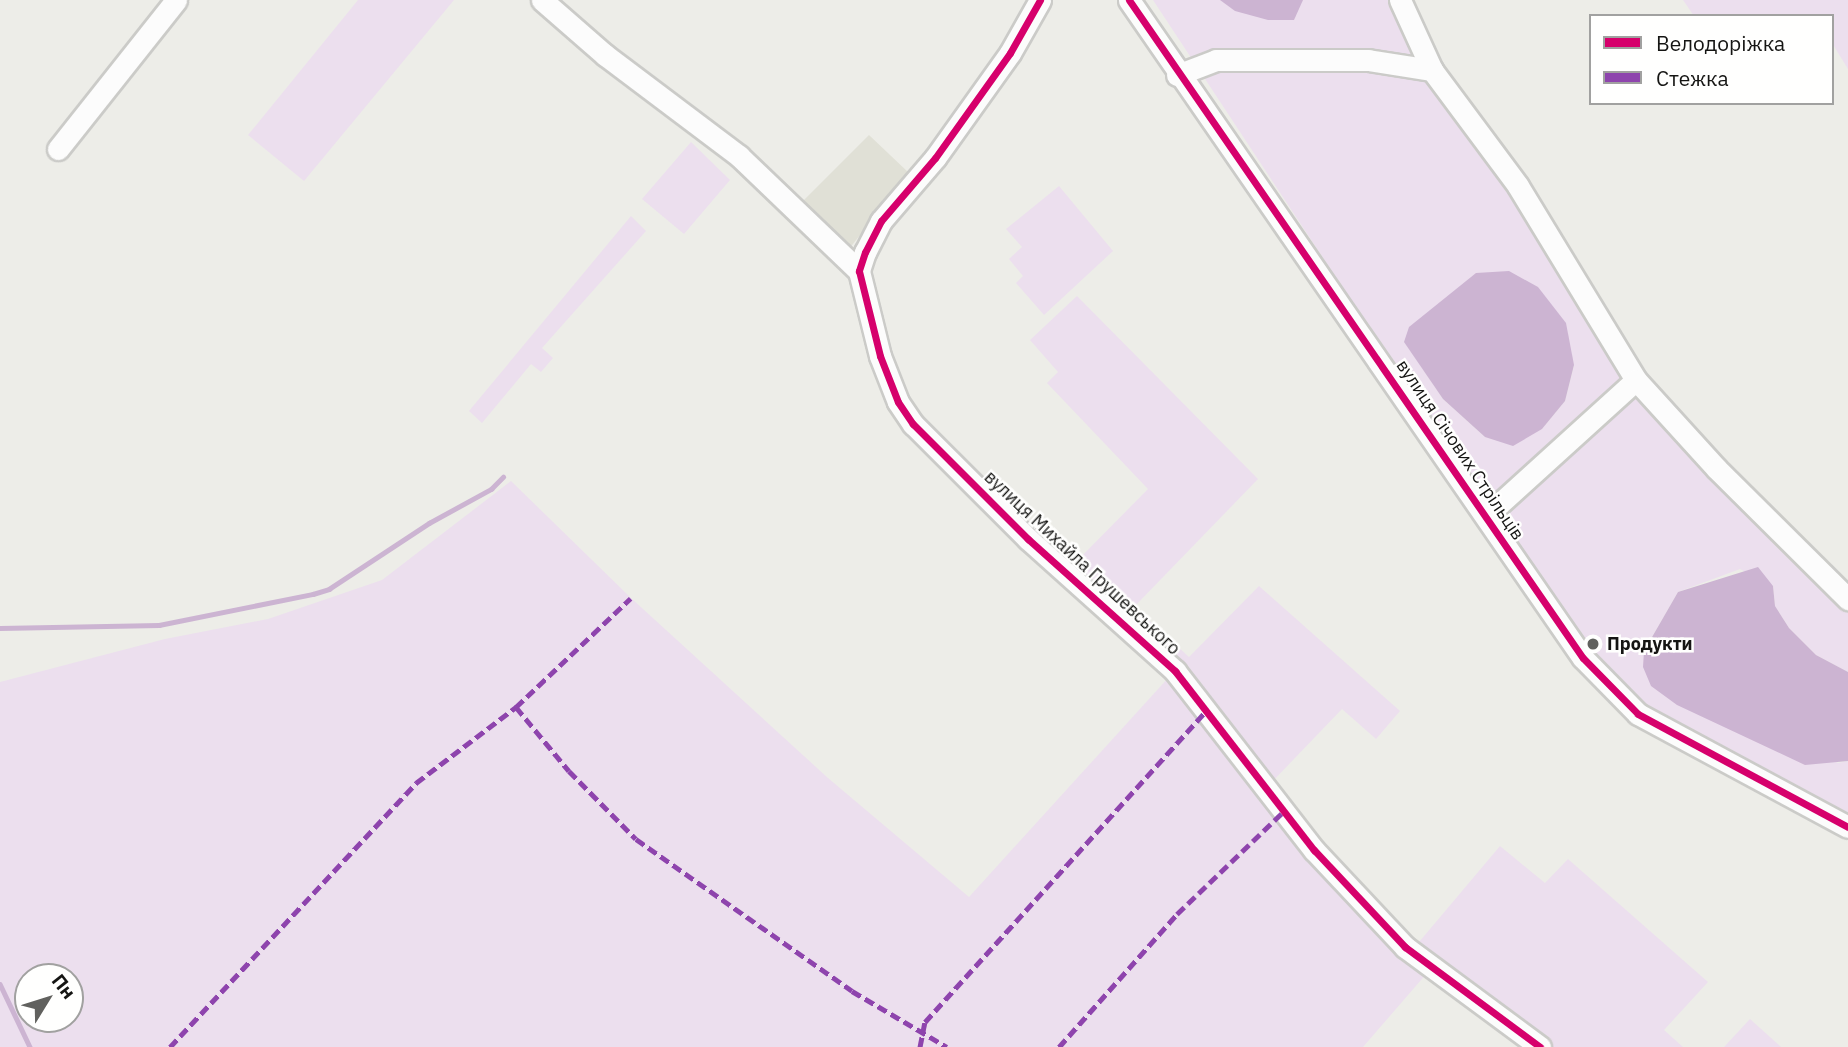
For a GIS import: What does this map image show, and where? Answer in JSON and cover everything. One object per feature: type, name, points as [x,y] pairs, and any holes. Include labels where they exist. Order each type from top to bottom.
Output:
[{"type":"street","points":[[58,149],[176,0]]},
{"type":"street","points":[[542,0],[605,55],[738,156],[859,271],[881,221],[935,158],[1010,53],[1040,0]]},
{"type":"street","name":"вулиця Січових Стрільців","points":[[1129,0],[1177,75],[1583,659],[1637,714],[1848,827]]},
{"type":"street","points":[[1399,0],[1432,70],[1518,186],[1636,380],[1717,470],[1848,599]]},
{"type":"street","points":[[1177,75],[1216,60],[1368,60],[1432,70]]},
{"type":"street","name":"вулиця Михайла Грушевського","points":[[859,271],[887,379],[913,424],[1028,539],[1175,671],[1314,850],[1405,947],[1540,1047]]},
{"type":"street","name":"вулиця Січових Стрільців","points":[[1486,516],[1636,380]]},
{"type":"shaded area","points":[[358,0],[454,0],[304,181],[248,135]]},
{"type":"shaded area","points":[[1153,0],[1396,0],[1433,80],[1640,393],[1848,608],[1848,672],[1816,655],[1789,628],[1775,606],[1773,586],[1740,569],[1678,592],[1644,651],[1838,763],[1848,761],[1848,813],[1646,707],[1590,651],[1451,452]],"holes":[[[1404,341],[1574,366],[1565,401],[1542,429],[1485,437],[1443,399]]]},
{"type":"shaded area","points":[[1220,0],[1303,0],[1294,20],[1268,20],[1235,11]]},
{"type":"shaded area","points":[[1683,0],[1848,0],[1848,69],[1834,46],[1834,14],[1693,14]]},
{"type":"shaded area","points":[[869,135],[909,173],[849,249],[800,204]]},
{"type":"shaded area","points":[[691,142],[730,180],[684,234],[642,199]]},
{"type":"shaded area","points":[[1059,186],[1113,251],[1044,315],[1016,283],[1023,276],[1009,259],[1022,247],[1006,229]]},
{"type":"shaded area","points":[[631,216],[646,231],[542,348],[553,358],[541,372],[531,364],[482,423],[469,411]]},
{"type":"shaded area","points":[[1509,271],[1538,287],[1566,323],[1574,365],[1565,401],[1542,429],[1513,446],[1485,437],[1443,399],[1404,342],[1409,327],[1476,273]]},
{"type":"shaded area","points":[[1077,296],[1258,479],[1134,607],[1189,657],[1259,586],[1400,711],[1376,739],[1342,709],[1269,785],[1068,570],[1148,489],[1047,383],[1058,372],[1030,340]]},
{"type":"shaded area","points":[[511,481],[631,598],[828,778],[969,897],[1169,677],[1428,972],[1363,1047],[0,1047],[0,682],[165,639],[268,619],[382,580]]},
{"type":"shaded area","points":[[1758,567],[1773,586],[1775,606],[1789,628],[1816,655],[1848,672],[1848,761],[1805,765],[1677,705],[1651,686],[1643,667],[1644,651],[1678,592]]},
{"type":"shaded area","points":[[1500,846],[1545,883],[1568,859],[1708,982],[1664,1030],[1683,1047],[1549,1047],[1414,948]]},
{"type":"shaded area","points":[[1750,1019],[1781,1047],[1724,1047]]},
{"type":"waterway","points":[[0,628],[159,625],[313,594],[329,589],[429,523],[491,489],[503,477]]},
{"type":"waterway","points":[[0,984],[30,1047]]},
{"type":"marked path","points":[[170,1047],[416,783],[516,707],[631,598]]},
{"type":"marked path","points":[[516,707],[569,771],[636,839],[852,991],[947,1047]]},
{"type":"marked path","points":[[920,1047],[925,1022],[1206,711]]},
{"type":"marked path","points":[[1059,1047],[1177,914],[1284,811]]},
{"type":"cycle path","points":[[1040,0],[1010,53],[935,158],[881,221],[865,252],[859,271],[880,356],[898,402],[913,424],[1028,539],[1175,671],[1314,850],[1405,947],[1540,1047]]},
{"type":"cycle path","points":[[1129,0],[1583,658],[1638,714],[1848,827]]},
{"type":"place","name":"Продукти","points":[[1593,644]]}]
